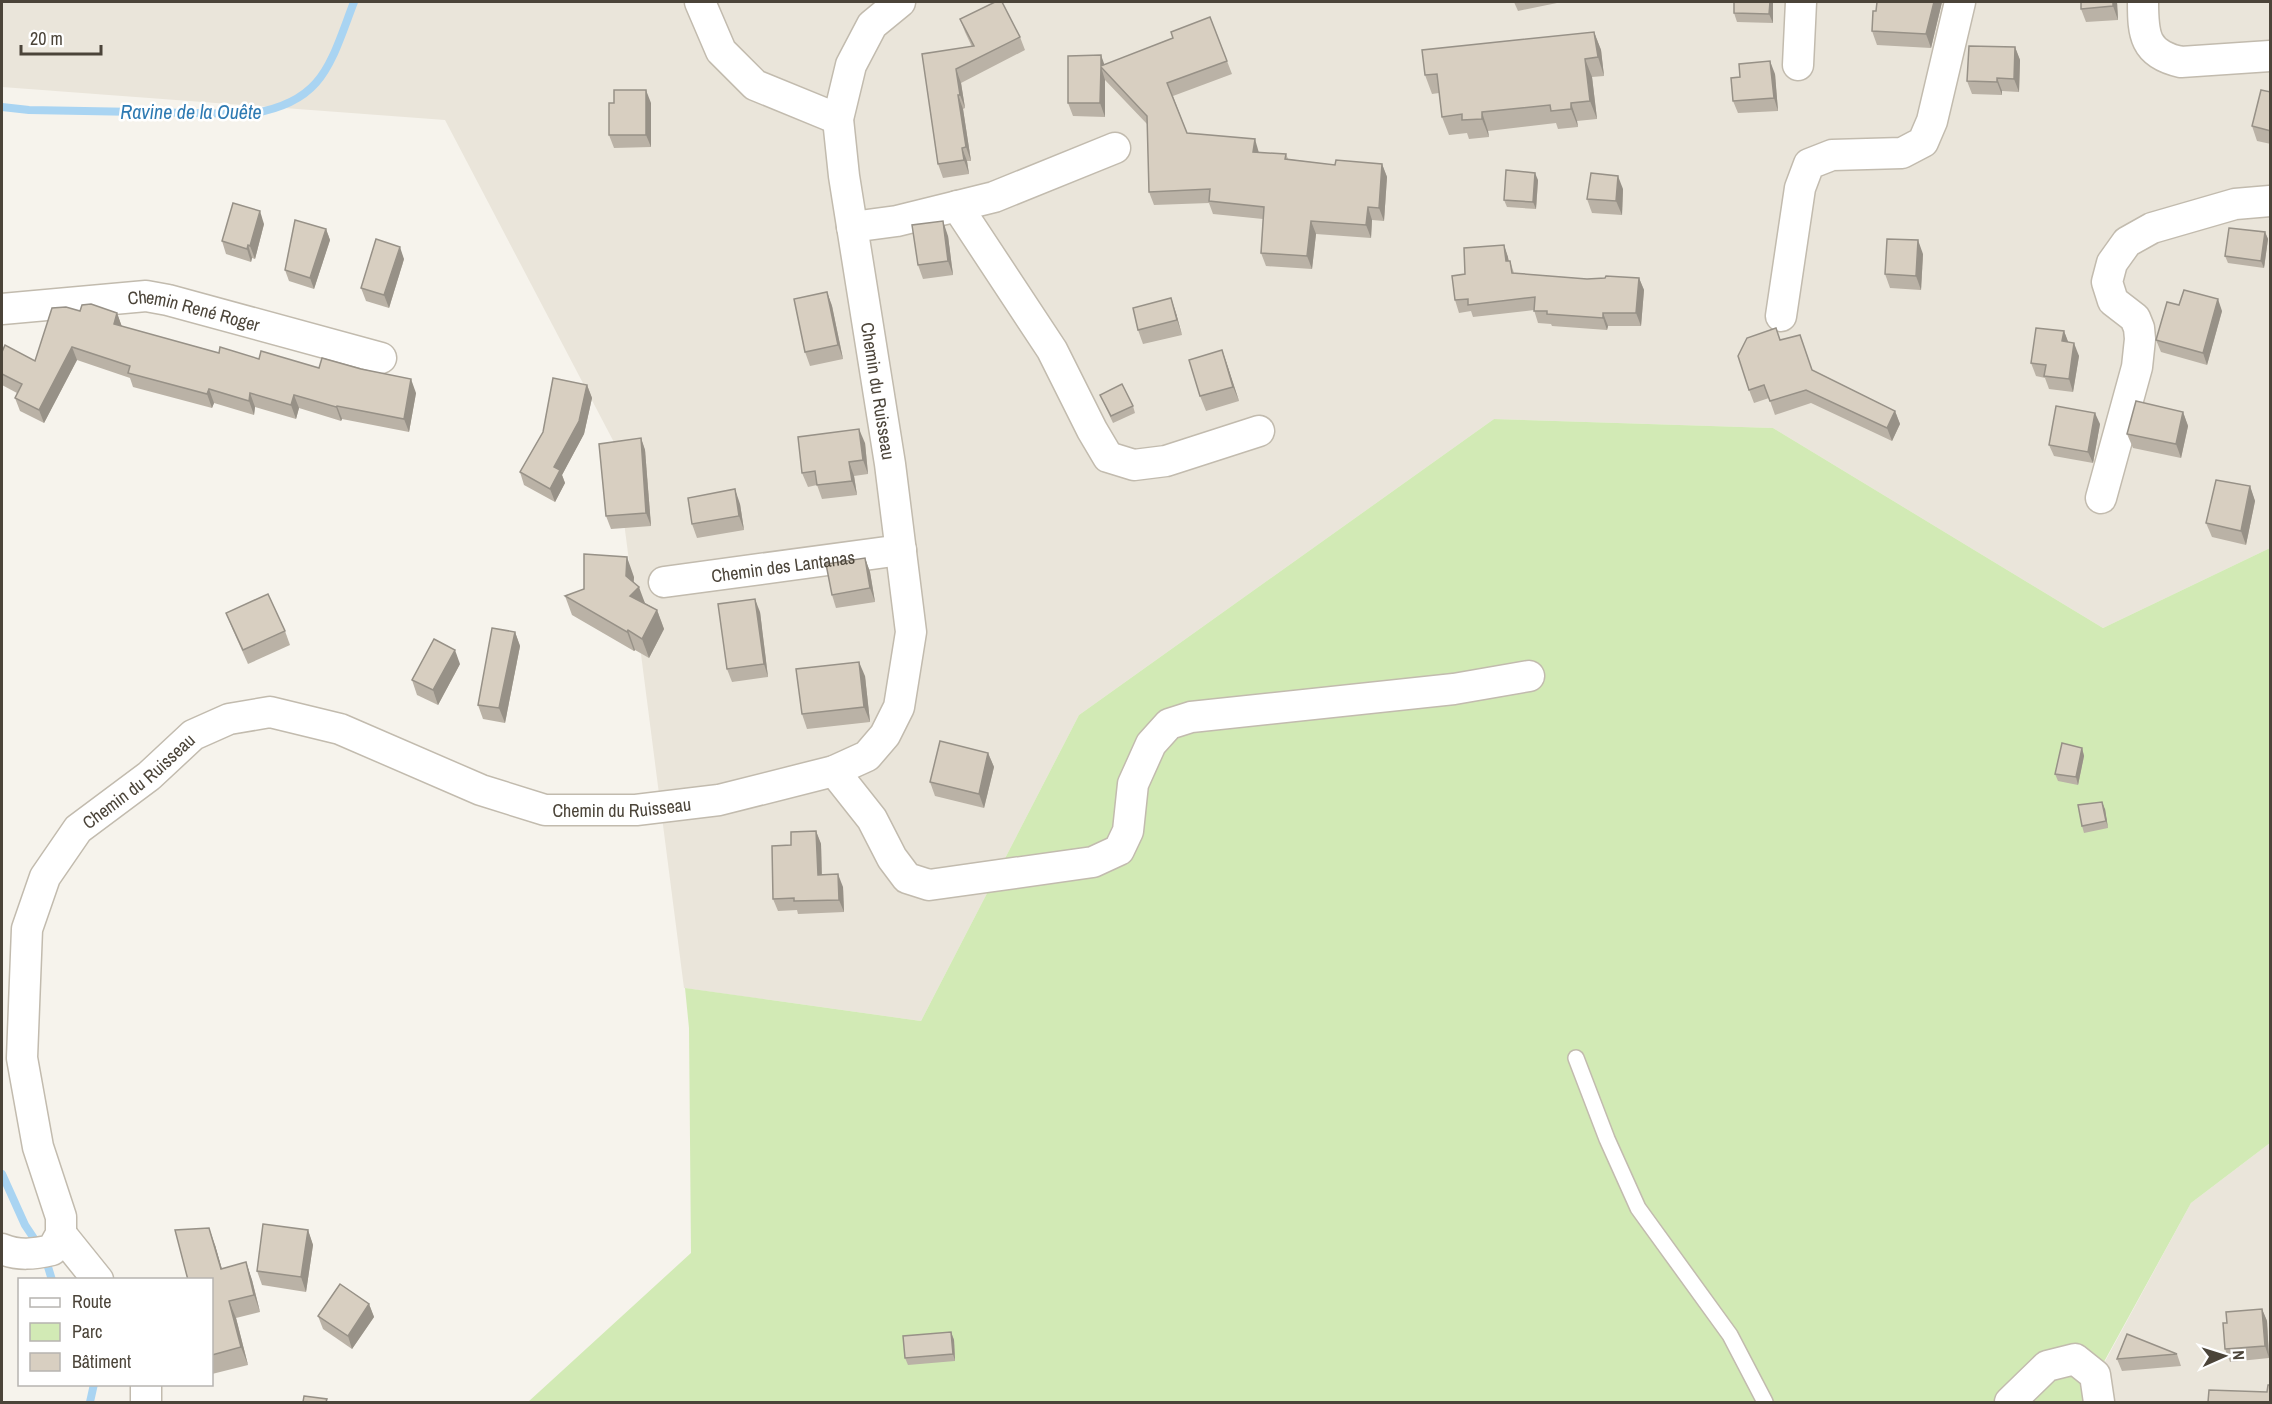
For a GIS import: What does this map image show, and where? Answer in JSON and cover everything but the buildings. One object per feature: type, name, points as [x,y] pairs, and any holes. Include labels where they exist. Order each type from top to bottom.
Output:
[{"type":"street","points":[[700,2],[721,51],[755,85],[838,119]]},
{"type":"street","name":"Chemin du Ruisseau","points":[[49,1246],[62,1217],[38,1147],[22,1058],[27,929],[45,877],[78,829],[149,776],[193,735],[229,719],[270,712],[340,729],[481,790],[544,810],[636,810],[718,800],[834,771],[867,756],[885,735],[899,707],[910,632],[890,464],[844,176],[838,119],[851,65],[872,25],[900,2]]},
{"type":"street","points":[[1798,64],[1801,2]]},
{"type":"street","points":[[1781,315],[1800,188],[1809,165],[1832,155],[1902,153],[1923,142],[1932,121],[1959,2]]},
{"type":"street","points":[[2143,2],[2143,29],[2148,43],[2157,53],[2168,59],[2181,62],[2271,56]]},
{"type":"street","points":[[852,227],[897,220],[994,196],[1115,148]]},
{"type":"street","points":[[2102,498],[2137,367],[2140,339],[2135,318],[2114,301],[2107,282],[2112,263],[2127,242],[2152,228],[2235,204],[2271,201]]},
{"type":"street","points":[[957,206],[1052,350],[1108,457],[1134,465],[1166,461],[1259,431]]},
{"type":"street","name":"Chemin René Roger","points":[[2,309],[146,296],[381,358]]},
{"type":"street","name":"Chemin des Lantanas","points":[[664,582],[901,550]]},
{"type":"street","points":[[834,771],[872,819],[892,858],[907,878],[929,885],[989,877],[1093,862],[1119,850],[1128,831],[1133,784],[1151,744],[1169,724],[1191,717],[1454,689],[1529,676]]},
{"type":"street","points":[[2,1249],[13,1254],[49,1246],[96,1278]]},
{"type":"street","points":[[2010,1402],[2047,1366],[2075,1359],[2095,1375],[2099,1402]]},
{"type":"street","points":[[146,1386],[146,1402]]},
{"type":"lane","points":[[1576,1058],[1607,1138],[1638,1208],[1730,1335],[1765,1402]]},
{"type":"shaded area","points":[[2,2],[2270,2],[2270,548],[2103,628],[1773,428],[1494,419],[1079,715],[921,1021],[684,988],[621,499],[628,469],[445,120],[2,87]]},
{"type":"shaded area","points":[[2270,1143],[2270,1402],[2083,1402],[2191,1203]]},
{"type":"green space","points":[[1494,419],[1773,428],[2103,628],[2270,548],[2270,1143],[2191,1203],[2082,1402],[528,1402],[691,1253],[689,1028],[685,988],[921,1021],[1079,715]]},
{"type":"waterway","name":"Ravine de la Ouête","points":[[2,107],[29,110],[249,114],[274,109],[294,101],[321,77],[338,44],[354,2]]},
{"type":"waterway","points":[[2,1174],[25,1225],[39,1246]]},
{"type":"waterway","points":[[45,1257],[51,1278]]},
{"type":"waterway","points":[[90,1402],[94,1386]]}]
